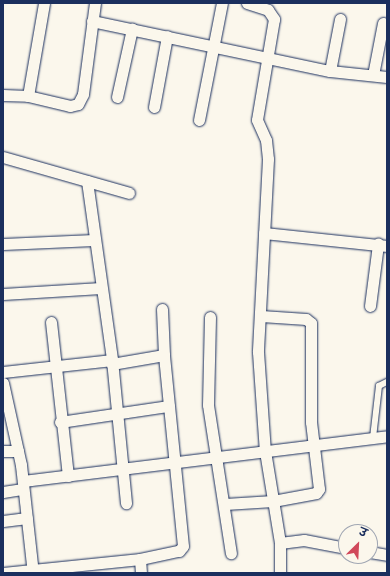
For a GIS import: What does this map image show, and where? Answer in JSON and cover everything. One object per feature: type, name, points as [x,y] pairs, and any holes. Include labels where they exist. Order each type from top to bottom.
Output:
[{"type":"street","points":[[28,96],[44,3]]},
{"type":"street","points":[[3,95],[28,96],[70,106],[78,104],[83,94],[95,3]]},
{"type":"street","points":[[199,120],[222,3]]},
{"type":"street","points":[[248,3],[268,10],[274,19],[269,58],[257,120],[266,140],[268,158],[259,389],[265,451],[280,543],[280,573]]},
{"type":"street","points":[[330,71],[340,19]]},
{"type":"street","points":[[92,21],[330,71],[387,77]]},
{"type":"street","points":[[373,75],[383,23]]},
{"type":"street","points":[[117,97],[132,29]]},
{"type":"street","points":[[154,107],[167,36]]},
{"type":"street","points":[[3,157],[129,193]]},
{"type":"street","points":[[87,180],[94,240],[112,362],[118,413],[121,469],[126,503]]},
{"type":"street","points":[[264,233],[382,245],[370,306]]},
{"type":"street","points":[[3,244],[94,240]]},
{"type":"street","points":[[3,294],[101,288]]},
{"type":"street","points":[[3,573],[87,568],[179,551],[183,546],[164,355],[162,309]]},
{"type":"street","points":[[225,504],[273,501],[318,491],[309,380],[310,323],[306,320],[261,316]]},
{"type":"street","points":[[210,317],[208,405],[225,504],[231,553]]},
{"type":"street","points":[[51,322],[60,422],[68,476]]},
{"type":"street","points":[[3,372],[112,362],[164,355]]},
{"type":"street","points":[[3,383],[18,451],[33,571]]},
{"type":"street","points":[[60,422],[169,406]]},
{"type":"street","points":[[3,492],[23,485],[68,476],[387,436]]},
{"type":"street","points":[[3,451],[18,451]]},
{"type":"street","points":[[3,521],[27,518]]},
{"type":"street","points":[[280,543],[304,540],[338,546]]},
{"type":"street","points":[[140,559],[142,573]]},
{"type":"lane","points":[[373,438],[379,386],[387,382]]}]
